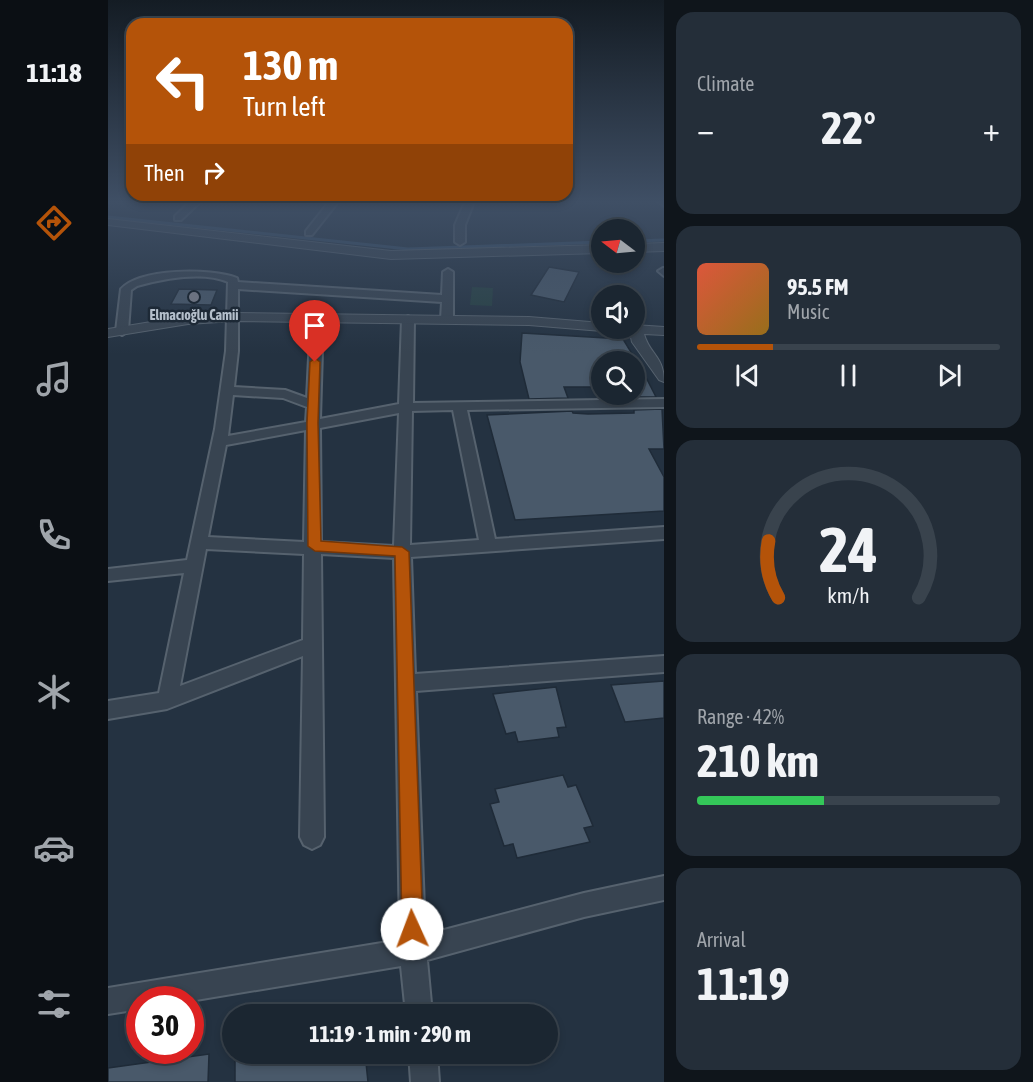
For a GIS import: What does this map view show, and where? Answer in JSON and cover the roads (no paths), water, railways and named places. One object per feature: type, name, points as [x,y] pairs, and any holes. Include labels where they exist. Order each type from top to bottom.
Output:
[{"type":"street","points":[[370,252],[391,255],[479,252]]},
{"type":"street","points":[[447,319],[448,272]]},
{"type":"street","points":[[167,700],[220,442],[228,391],[234,317],[233,285],[231,278],[214,274],[142,281],[126,289],[123,312],[115,332],[234,317],[447,319],[591,326]]},
{"type":"street","points":[[233,285],[448,299]]},
{"type":"street","points":[[108,313],[123,312]]},
{"type":"street","points":[[312,837],[315,546],[313,405],[317,317]]},
{"type":"street","points":[[408,319],[402,552],[413,951],[418,1004]]},
{"type":"street","points":[[645,330],[664,331]]},
{"type":"street","points":[[637,339],[664,377]]},
{"type":"street","points":[[228,391],[285,394],[313,405]]},
{"type":"street","points":[[220,442],[313,423],[407,408],[664,403]]},
{"type":"street","points":[[459,406],[488,545]]},
{"type":"street","points":[[200,543],[315,546],[402,552],[664,533]]},
{"type":"street","points":[[108,575],[195,565]]},
{"type":"street","points":[[108,710],[167,700],[314,644]]},
{"type":"street","points":[[406,683],[664,664]]},
{"type":"street","points":[[108,1000],[413,951],[584,905],[664,888]]},
{"type":"street","points":[[424,1064],[425,1082]]},
{"type":"place","name":"Elmacıoğlu Camii","points":[[194,297]]}]
